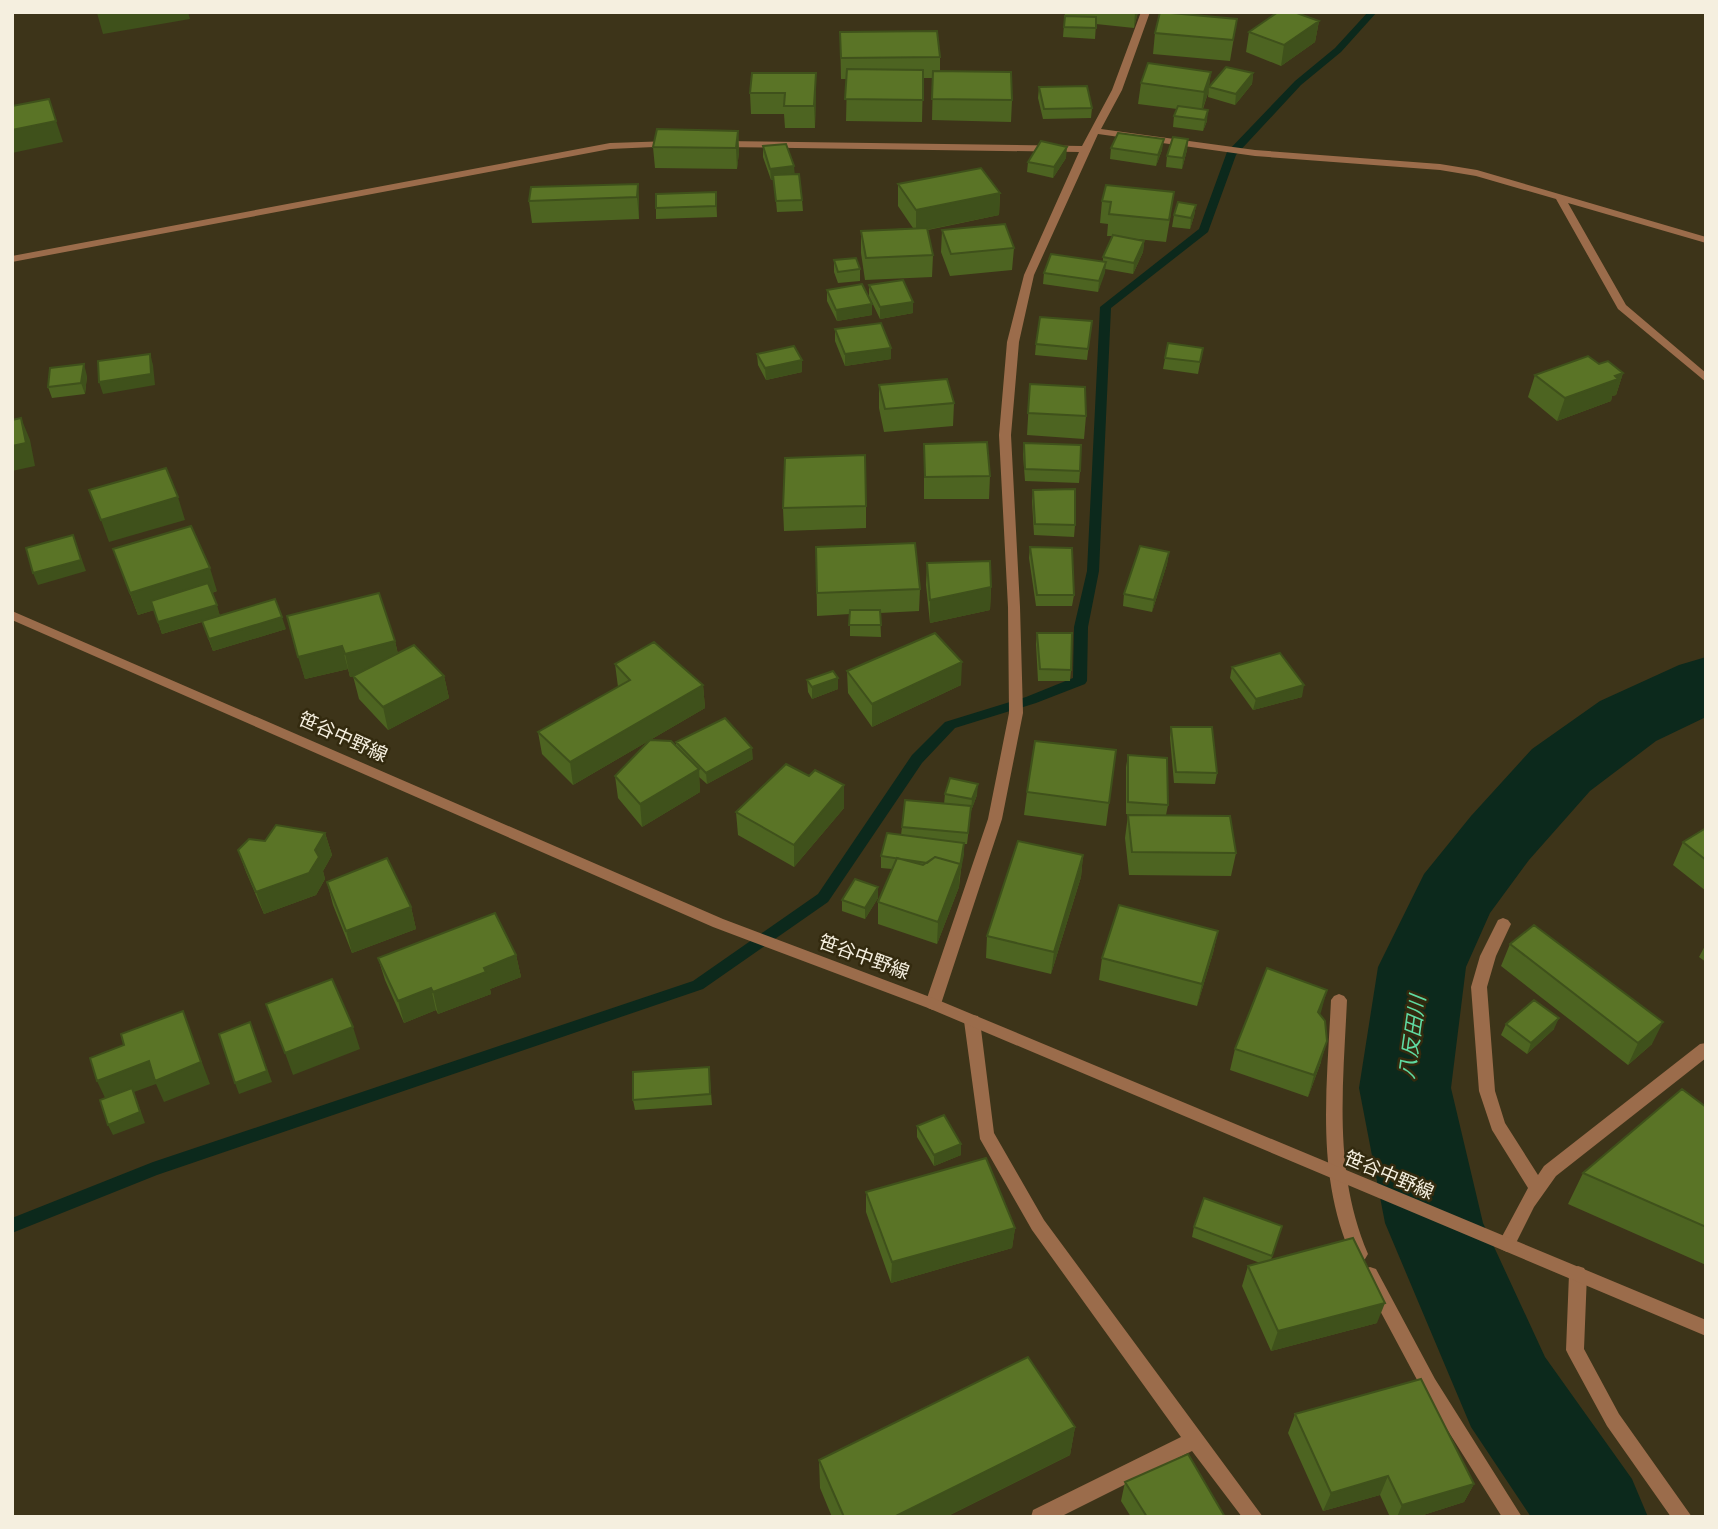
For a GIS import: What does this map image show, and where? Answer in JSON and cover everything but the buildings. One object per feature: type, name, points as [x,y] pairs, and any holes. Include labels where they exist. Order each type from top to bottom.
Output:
[{"type":"street","points":[[933,1004],[995,819],[1016,713],[1014,607],[1005,435],[1013,342],[1029,275],[1085,149],[1116,90],[1146,12]]},
{"type":"street","points":[[1095,131],[1255,153],[1440,167],[1477,173],[1706,240]]},
{"type":"street","points":[[12,259],[610,146],[682,144]]},
{"type":"street","points":[[710,144],[1085,149]]},
{"type":"street","points":[[1559,196],[1622,307],[1706,379]]},
{"type":"street","name":"笹谷中野線","points":[[12,615],[718,923],[799,956],[933,1004],[1335,1175],[1706,1328]]},
{"type":"street","points":[[1503,924],[1488,956],[1479,987],[1487,1091],[1498,1125],[1537,1188]]},
{"type":"street","points":[[1339,1000],[1335,1175],[1352,1241],[1429,1385],[1513,1517]]},
{"type":"street","points":[[972,1021],[986,1134],[1038,1225],[1254,1517]]},
{"type":"street","points":[[1503,1243],[1550,1171],[1706,1049]]},
{"type":"street","points":[[1578,1275],[1575,1350],[1614,1420],[1683,1517]]},
{"type":"street","points":[[1040,1517],[1195,1440]]},
{"type":"waterway","points":[[12,1226],[153,1169],[698,985],[823,898],[917,759],[950,725],[1031,700],[1080,681],[1081,627],[1093,571],[1106,307],[1204,230],[1231,154],[1298,83],[1338,50],[1373,12]]},
{"type":"waterway","name":"八反田川","points":[[1594,1517],[1508,1392],[1434,1223],[1405,1088],[1422,967],[1454,897],[1500,838],[1561,770],[1628,721],[1706,684]]}]
